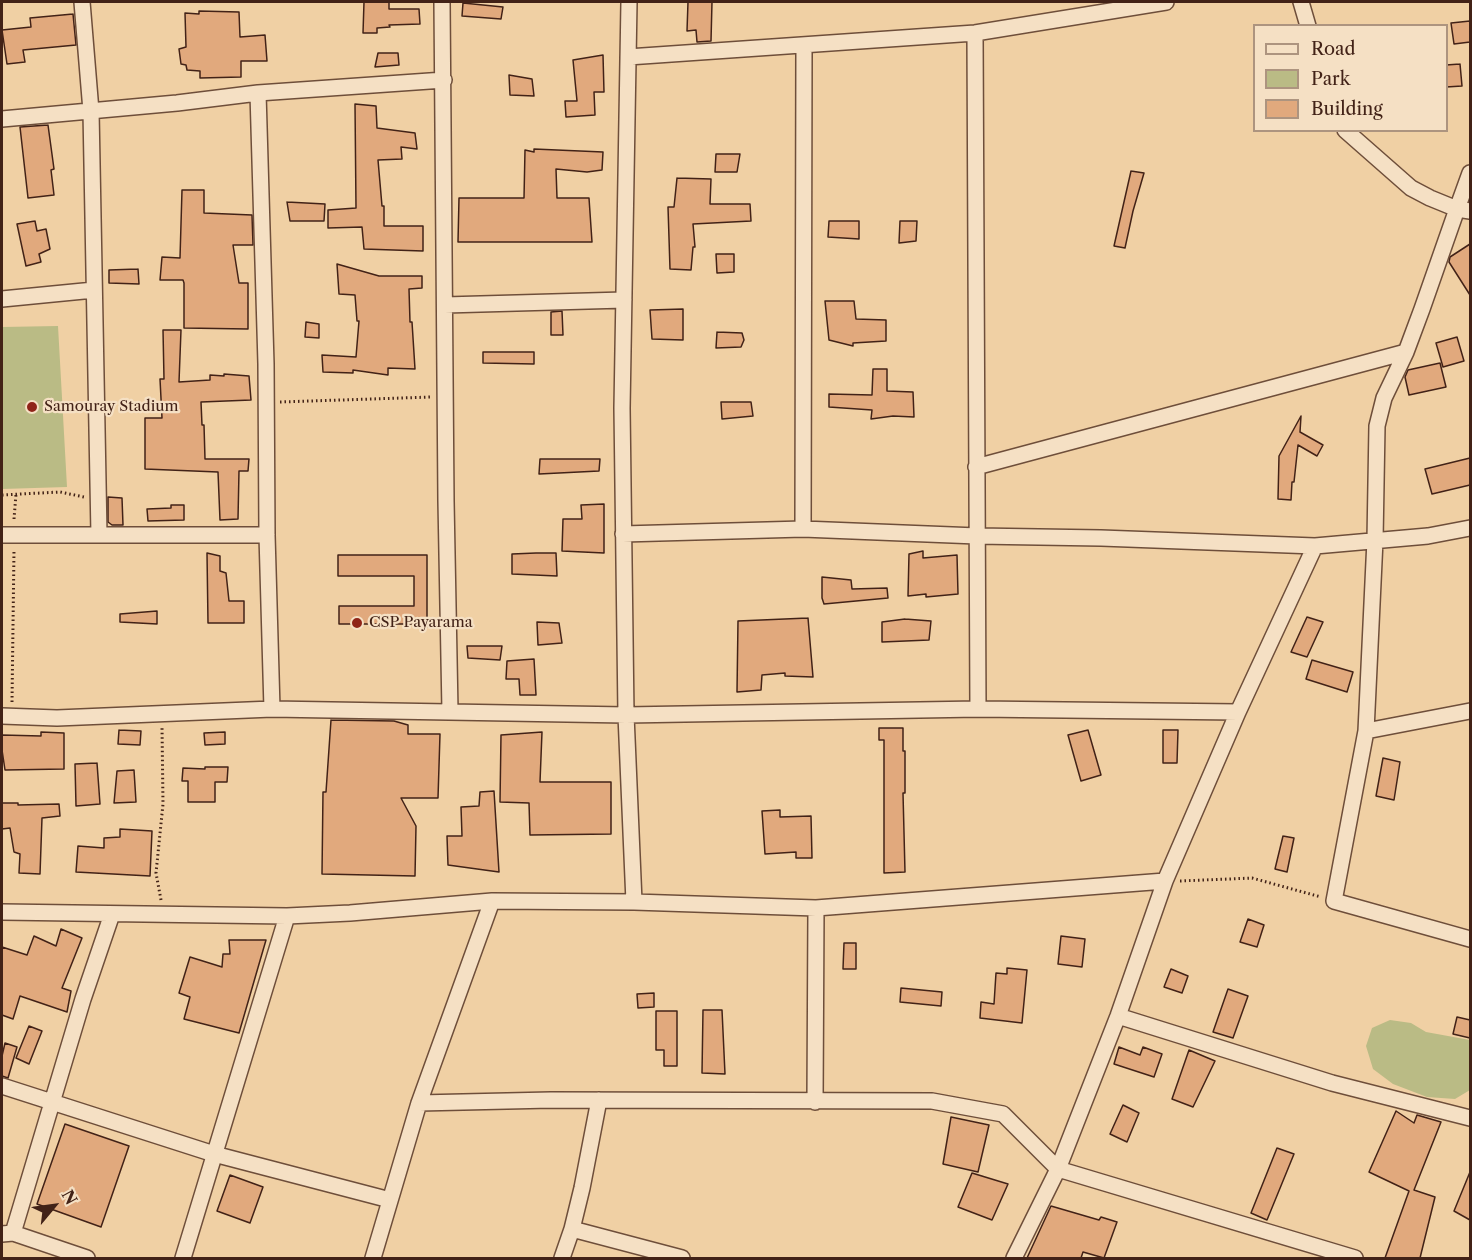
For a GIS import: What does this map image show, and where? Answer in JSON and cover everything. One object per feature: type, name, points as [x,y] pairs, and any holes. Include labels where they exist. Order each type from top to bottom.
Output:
[{"type":"street","points":[[82,2],[91,111],[99,536]]},
{"type":"street","points":[[442,2],[450,711]]},
{"type":"street","points":[[628,2],[622,408],[626,715],[634,902]]},
{"type":"street","points":[[628,57],[975,33],[1166,2]]},
{"type":"street","points":[[1301,2],[1307,24]]},
{"type":"street","points":[[975,33],[978,709]]},
{"type":"street","points":[[803,529],[804,45]]},
{"type":"street","points":[[2,119],[258,93],[444,80]]},
{"type":"street","points":[[258,93],[272,709]]},
{"type":"street","points":[[1347,132],[1412,188],[1430,198],[1464,210]]},
{"type":"street","points":[[1470,173],[1464,210],[1406,352],[1384,398],[1377,426],[1375,540],[1366,731],[1334,901],[1470,939]]},
{"type":"street","points":[[2,299],[94,290]]},
{"type":"street","points":[[445,305],[624,300]]},
{"type":"street","points":[[976,467],[1406,352]]},
{"type":"street","points":[[623,534],[803,529],[1315,546],[1428,536],[1470,528]]},
{"type":"street","points":[[8,535],[267,535]]},
{"type":"street","points":[[1014,1258],[1058,1169],[1118,1016],[1165,881],[1238,712],[1315,546]]},
{"type":"street","points":[[6,716],[57,718],[272,709],[626,715],[978,709],[1238,712]]},
{"type":"street","points":[[1366,731],[1470,711]]},
{"type":"street","points":[[2,912],[287,916],[492,901],[634,902],[816,908],[1165,881]]},
{"type":"street","points":[[373,1258],[419,1103],[492,901]]},
{"type":"street","points":[[815,1102],[816,908]]},
{"type":"street","points":[[87,1258],[7,1233],[54,1103],[84,999],[112,914]]},
{"type":"street","points":[[183,1258],[287,916]]},
{"type":"street","points":[[1118,1016],[1332,1083],[1470,1118]]},
{"type":"street","points":[[2,1086],[214,1154],[390,1200]]},
{"type":"street","points":[[419,1103],[599,1100],[932,1101],[1003,1114],[1058,1169],[1355,1258]]},
{"type":"street","points":[[562,1258],[582,1188],[599,1100]]},
{"type":"street","points":[[572,1229],[682,1258]]},
{"type":"path","points":[[266,403],[446,397]]},
{"type":"path","points":[[2,495],[60,492],[98,499]]},
{"type":"path","points":[[6,716],[8,535],[16,494]]},
{"type":"path","points":[[162,713],[163,804],[156,873],[163,915]]},
{"type":"path","points":[[1165,881],[1252,878],[1334,901]]},
{"type":"green space","name":"Samouray Stadium","points":[[58,326],[67,487],[2,489],[2,327]]},
{"type":"green space","points":[[1390,1020],[1411,1023],[1426,1032],[1470,1040],[1470,1090],[1455,1099],[1427,1097],[1393,1084],[1373,1069],[1366,1046],[1372,1028]]},
{"type":"building","points":[[364,2],[389,2],[389,9],[419,9],[420,24],[389,25],[390,27],[377,28],[377,33],[363,33]]},
{"type":"building","points":[[688,2],[712,2],[711,41],[697,42],[696,30],[687,31]]},
{"type":"building","points":[[463,3],[503,7],[501,19],[462,16]]},
{"type":"building","points":[[199,11],[239,12],[240,37],[265,35],[267,61],[241,61],[241,77],[200,78],[200,71],[187,70],[186,65],[181,64],[179,49],[186,47],[185,13],[199,14]]},
{"type":"building","points":[[73,14],[76,45],[23,50],[25,62],[7,64],[2,30],[31,27],[30,18]]},
{"type":"building","points":[[1470,21],[1470,42],[1454,44],[1451,23]]},
{"type":"building","points":[[378,53],[398,53],[399,65],[375,67]]},
{"type":"building","points":[[603,55],[604,92],[594,92],[595,115],[566,117],[565,101],[577,101],[573,60]]},
{"type":"building","points":[[1460,64],[1462,86],[1448,87],[1448,65]]},
{"type":"building","points":[[509,75],[532,79],[534,96],[510,95]]},
{"type":"building","points":[[355,104],[376,106],[377,128],[415,133],[417,149],[401,147],[402,159],[378,160],[382,206],[384,206],[384,226],[423,226],[423,251],[364,249],[362,227],[328,228],[328,210],[356,208]]},
{"type":"building","points":[[48,125],[54,169],[51,170],[54,195],[28,198],[20,127]]},
{"type":"building","points":[[534,149],[603,152],[602,170],[587,172],[556,169],[557,198],[589,198],[592,242],[458,242],[459,198],[524,198],[525,150],[534,152]]},
{"type":"building","points":[[716,154],[740,154],[737,172],[715,172]]},
{"type":"building","points":[[1131,171],[1144,173],[1125,248],[1114,246]]},
{"type":"building","points":[[677,178],[711,179],[710,204],[750,204],[751,221],[693,224],[695,247],[693,247],[691,270],[670,269],[668,207],[674,207]]},
{"type":"building","points":[[182,190],[204,190],[204,213],[252,215],[253,245],[233,245],[239,283],[248,283],[248,329],[184,328],[183,280],[160,280],[162,257],[180,258]]},
{"type":"building","points":[[287,202],[325,204],[324,221],[290,221]]},
{"type":"building","points":[[35,221],[37,231],[46,229],[50,249],[39,254],[41,262],[26,266],[17,224]]},
{"type":"building","points":[[829,221],[859,221],[859,239],[828,237]]},
{"type":"building","points":[[900,221],[917,221],[916,241],[899,243]]},
{"type":"building","points":[[1470,244],[1470,295],[1449,262],[1450,257]]},
{"type":"building","points":[[716,254],[734,254],[734,272],[717,273]]},
{"type":"building","points":[[337,264],[379,276],[422,276],[422,288],[409,289],[415,369],[388,368],[388,375],[353,370],[353,373],[323,372],[322,355],[356,357],[359,321],[357,321],[355,295],[339,294]]},
{"type":"building","points":[[138,269],[139,284],[109,283],[109,270]]},
{"type":"building","points":[[825,301],[854,301],[856,319],[886,320],[886,341],[853,343],[853,346],[829,340]]},
{"type":"building","points":[[683,309],[683,340],[652,339],[650,310]]},
{"type":"building","points":[[562,311],[563,335],[551,335],[551,312]]},
{"type":"building","points":[[306,322],[319,324],[319,338],[305,337]]},
{"type":"building","points":[[163,330],[181,330],[179,382],[210,380],[210,375],[249,376],[251,400],[201,402],[205,459],[249,459],[248,471],[239,471],[238,519],[220,520],[218,472],[145,469],[145,418],[162,418],[160,379],[164,379]]},
{"type":"building","points":[[717,332],[742,333],[744,340],[741,347],[716,348]]},
{"type":"building","points":[[1457,337],[1464,361],[1443,367],[1436,343]]},
{"type":"building","points":[[483,352],[534,352],[534,364],[483,363]]},
{"type":"building","points":[[1440,363],[1446,387],[1409,395],[1405,377],[1408,370]]},
{"type":"building","points":[[873,369],[887,369],[887,391],[913,392],[914,417],[893,416],[871,419],[872,410],[829,407],[829,394],[872,395]]},
{"type":"building","points":[[721,402],[751,402],[753,416],[722,419]]},
{"type":"building","points":[[1301,416],[1300,432],[1323,445],[1317,456],[1298,445],[1291,500],[1278,499],[1279,456]]},
{"type":"building","points":[[1470,458],[1470,485],[1432,494],[1425,469]]},
{"type":"building","points":[[540,459],[600,459],[599,471],[539,474]]},
{"type":"building","points":[[108,497],[122,498],[123,525],[112,525],[108,522]]},
{"type":"building","points":[[604,504],[604,553],[562,551],[563,519],[582,519],[581,505]]},
{"type":"building","points":[[171,505],[184,505],[184,520],[148,521],[147,509],[171,508]]},
{"type":"building","points":[[923,551],[923,558],[957,555],[958,594],[908,596],[909,554]]},
{"type":"building","points":[[207,553],[220,556],[220,571],[226,573],[229,601],[244,601],[244,623],[208,623]]},
{"type":"building","points":[[556,553],[557,576],[512,574],[512,554]]},
{"type":"building","points":[[338,555],[427,555],[427,627],[414,627],[414,624],[339,624],[339,606],[414,606],[414,576],[338,576]]},
{"type":"building","points":[[822,577],[851,580],[852,589],[887,588],[888,598],[824,604]]},
{"type":"building","points":[[157,611],[157,624],[120,622],[120,614]]},
{"type":"building","points":[[1307,617],[1323,622],[1307,657],[1291,652]]},
{"type":"building","points":[[808,618],[813,677],[785,676],[785,673],[762,675],[761,690],[737,692],[738,621]]},
{"type":"building","points":[[905,619],[931,621],[929,640],[882,642],[882,622]]},
{"type":"building","points":[[537,622],[559,623],[562,643],[538,645]]},
{"type":"building","points":[[467,646],[502,646],[500,660],[468,658]]},
{"type":"building","points":[[534,659],[536,695],[520,695],[519,679],[506,679],[507,661]]},
{"type":"building","points":[[1312,660],[1353,672],[1347,692],[1306,679]]},
{"type":"building","points":[[331,720],[394,721],[408,725],[408,734],[440,734],[438,798],[401,798],[416,826],[415,876],[322,874],[323,792],[326,792]]},
{"type":"building","points":[[879,728],[903,728],[905,872],[884,873],[884,740],[879,740]]},
{"type":"building","points":[[119,730],[141,731],[140,745],[118,744]]},
{"type":"building","points":[[1088,730],[1101,775],[1081,781],[1068,735]]},
{"type":"building","points":[[1163,730],[1178,730],[1177,763],[1163,763]]},
{"type":"building","points":[[41,732],[64,733],[64,769],[5,770],[2,735],[41,736]]},
{"type":"building","points":[[225,732],[225,744],[205,745],[204,733]]},
{"type":"building","points":[[542,732],[540,782],[611,782],[611,834],[530,835],[529,803],[500,802],[501,735]]},
{"type":"building","points":[[1383,758],[1400,762],[1394,800],[1376,796]]},
{"type":"building","points":[[97,763],[100,804],[76,806],[75,764]]},
{"type":"building","points":[[205,767],[228,767],[227,782],[215,782],[215,802],[188,802],[188,781],[182,781],[183,768],[205,769]]},
{"type":"building","points":[[134,770],[136,802],[114,803],[117,771]]},
{"type":"building","points":[[494,791],[499,872],[448,865],[447,836],[462,836],[461,807],[479,806],[480,792]]},
{"type":"building","points":[[2,803],[59,804],[60,816],[42,818],[40,874],[19,873],[20,854],[14,852],[10,828],[2,829]]},
{"type":"building","points":[[780,810],[780,817],[811,816],[812,858],[796,858],[796,852],[765,854],[762,811]]},
{"type":"building","points":[[120,829],[152,831],[150,876],[76,872],[78,846],[104,848],[104,838],[120,837]]},
{"type":"building","points":[[1283,836],[1294,838],[1287,872],[1275,869]]},
{"type":"building","points":[[1248,919],[1264,925],[1257,947],[1240,942]]},
{"type":"building","points":[[61,929],[82,938],[62,988],[71,991],[67,1012],[20,996],[13,1019],[2,1015],[2,947],[27,955],[34,936],[56,946]]},
{"type":"building","points":[[1061,936],[1085,939],[1082,967],[1058,964]]},
{"type":"building","points":[[229,940],[266,940],[239,1033],[184,1019],[190,997],[179,993],[190,957],[222,967],[223,954],[230,954]]},
{"type":"building","points":[[844,943],[856,943],[856,969],[843,969]]},
{"type":"building","points":[[1007,968],[1027,970],[1022,1023],[980,1018],[981,1002],[994,1004],[996,973],[1007,974]]},
{"type":"building","points":[[1171,969],[1188,976],[1182,993],[1164,987]]},
{"type":"building","points":[[901,988],[942,992],[941,1006],[900,1002]]},
{"type":"building","points":[[1228,989],[1248,996],[1233,1038],[1213,1032]]},
{"type":"building","points":[[654,993],[654,1007],[638,1008],[637,994]]},
{"type":"building","points":[[703,1010],[722,1010],[725,1074],[702,1073]]},
{"type":"building","points":[[656,1011],[677,1011],[677,1066],[664,1066],[664,1050],[656,1050]]},
{"type":"building","points":[[1457,1017],[1470,1020],[1470,1038],[1453,1034]]},
{"type":"building","points":[[29,1026],[42,1031],[29,1064],[16,1058]]},
{"type":"building","points":[[5,1043],[17,1047],[8,1078],[2,1076],[2,1056]]},
{"type":"building","points":[[1119,1047],[1140,1055],[1143,1047],[1162,1054],[1154,1077],[1114,1064]]},
{"type":"building","points":[[1189,1050],[1215,1061],[1193,1107],[1172,1099]]},
{"type":"building","points":[[1123,1105],[1139,1113],[1127,1142],[1110,1134]]},
{"type":"building","points":[[1396,1111],[1414,1123],[1417,1115],[1441,1122],[1414,1190],[1435,1197],[1420,1258],[1385,1258],[1409,1191],[1369,1172]]},
{"type":"building","points":[[951,1117],[989,1125],[978,1172],[943,1164]]},
{"type":"building","points":[[65,1124],[129,1146],[101,1227],[37,1204]]},
{"type":"building","points":[[1277,1148],[1294,1154],[1267,1220],[1251,1213]]},
{"type":"building","points":[[1470,1172],[1470,1220],[1454,1211]]},
{"type":"building","points":[[972,1173],[1008,1184],[992,1220],[958,1207]]},
{"type":"building","points":[[230,1175],[263,1187],[250,1223],[217,1211]]},
{"type":"building","points":[[1051,1206],[1099,1220],[1101,1217],[1117,1222],[1104,1258],[1083,1252],[1081,1258],[1027,1258]]},
{"type":"place","name":"Samouray Stadium","points":[[32,407]]},
{"type":"place","name":"CSP Payarama","points":[[357,623]]}]
